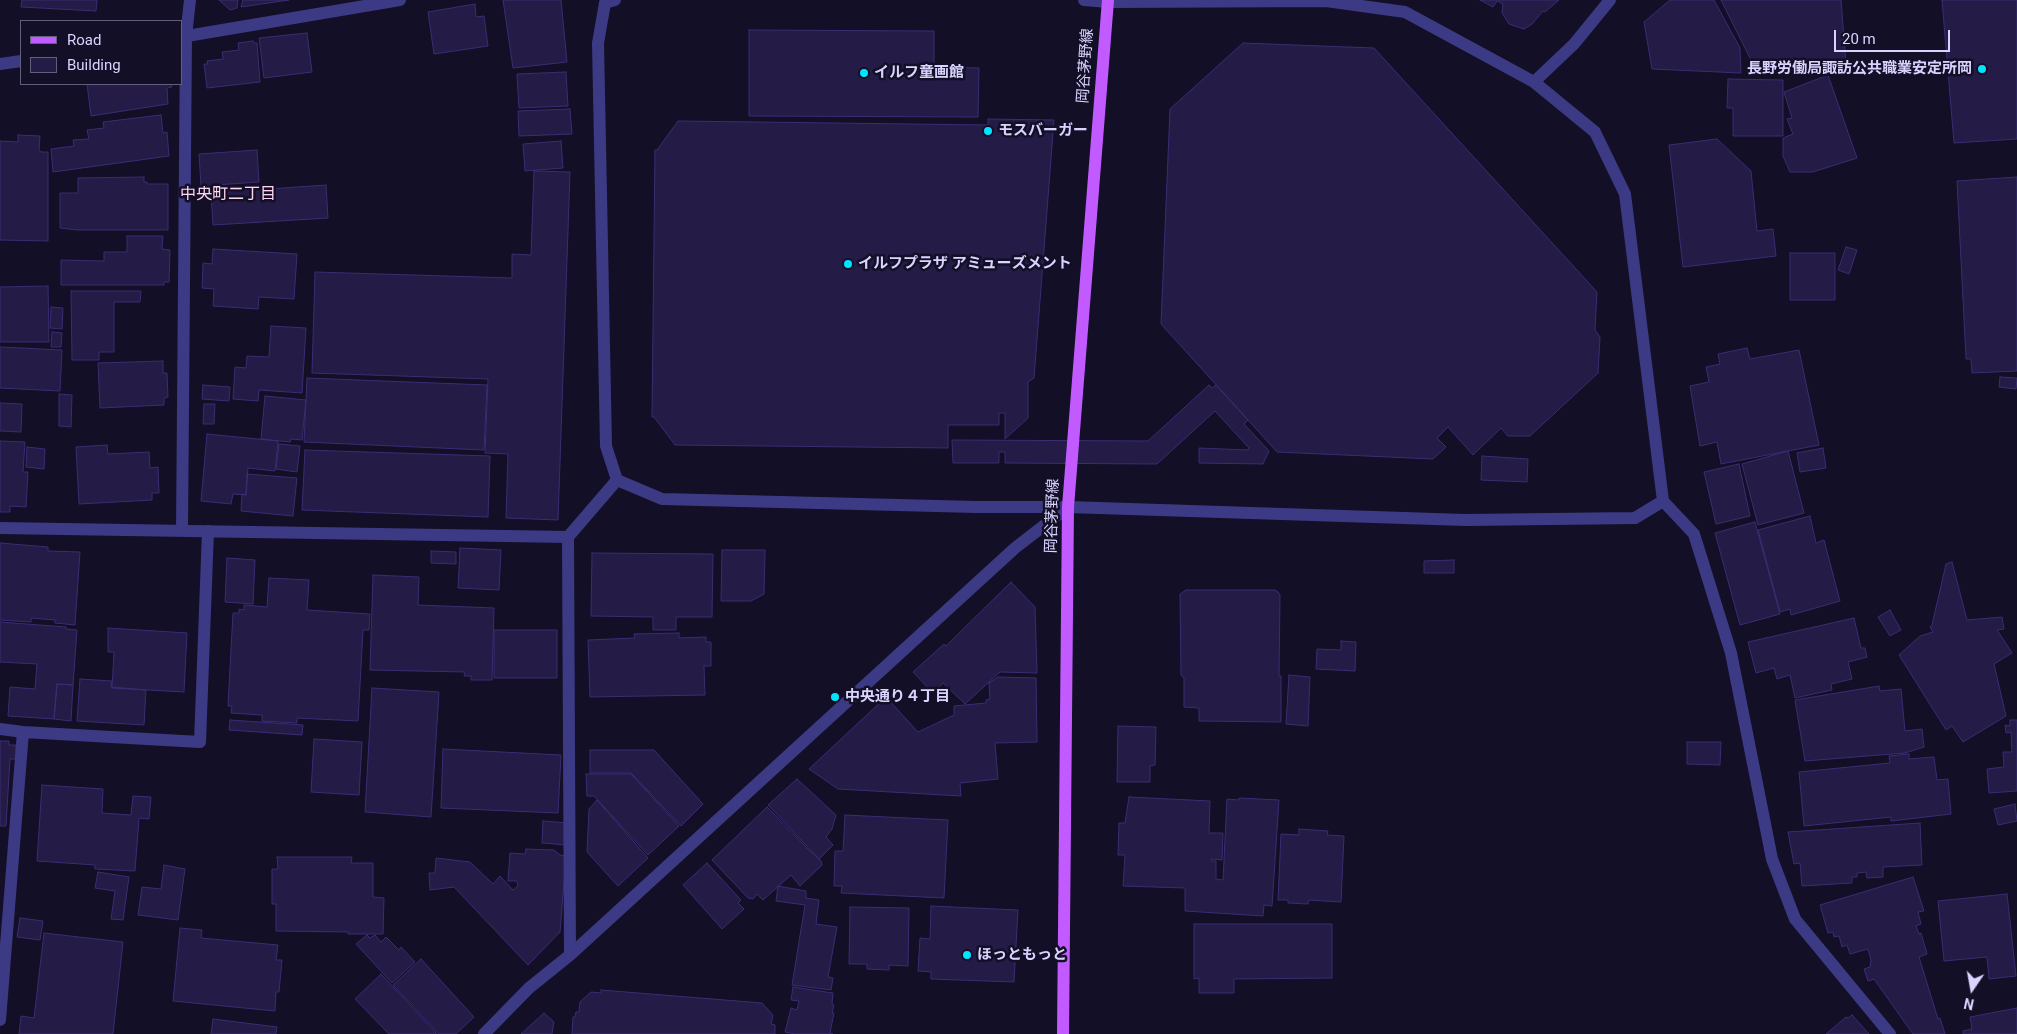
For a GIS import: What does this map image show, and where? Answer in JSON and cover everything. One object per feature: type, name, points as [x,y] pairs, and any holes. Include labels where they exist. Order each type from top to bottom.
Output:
[{"type":"main road","name":"岡谷茅野線","points":[[1063,1034],[1068,507],[1108,1]]},
{"type":"street","points":[[182,531],[184,37],[190,0]]},
{"type":"street","points":[[184,37],[400,0]]},
{"type":"street","points":[[1084,0],[1326,1],[1405,12],[1534,82],[1595,132],[1625,194],[1663,502],[1694,534],[1731,653],[1772,859],[1796,919],[1890,1034]]},
{"type":"street","points":[[1534,82],[1574,44],[1610,0]]},
{"type":"street","points":[[607,1],[598,43],[606,446],[617,480],[662,499],[976,507],[1068,507],[1465,520],[1635,518],[1663,502]]},
{"type":"street","points":[[0,64],[20,61]]},
{"type":"street","points":[[570,955],[568,537],[617,480]]},
{"type":"street","points":[[484,1034],[529,988],[570,955],[1008,555],[1068,507]]},
{"type":"street","points":[[0,528],[568,537]]},
{"type":"street","points":[[0,728],[22,732],[200,742],[208,531]]},
{"type":"street","points":[[0,1020],[22,732]]},
{"type":"building","points":[[22,0],[97,0],[96,11],[21,7]]},
{"type":"building","points":[[219,0],[238,0],[237,8],[230,10]]},
{"type":"building","points":[[243,0],[289,0],[241,7]]},
{"type":"building","points":[[503,0],[561,0],[567,62],[513,68]]},
{"type":"building","points":[[1480,0],[1559,0],[1545,12],[1543,11],[1532,24],[1524,29],[1509,24],[1502,13],[1503,4],[1497,1],[1493,7]]},
{"type":"building","points":[[1670,0],[1714,0],[1740,48],[1741,73],[1652,69],[1644,22]]},
{"type":"building","points":[[1721,0],[1841,0],[1846,64],[1756,70]]},
{"type":"building","name":"長野労働局諏訪公共職業安定所岡","points":[[1942,0],[2017,0],[2017,139],[1954,143]]},
{"type":"building","points":[[475,4],[476,17],[484,16],[488,46],[434,54],[428,12]]},
{"type":"building","name":"イルフ童画館","points":[[749,30],[934,31],[934,67],[979,68],[978,117],[749,116]]},
{"type":"building","points":[[307,33],[312,72],[264,78],[259,38]]},
{"type":"building","points":[[253,41],[257,43],[260,82],[207,88],[204,64],[208,64],[207,61],[223,59],[222,52],[239,50],[238,43]]},
{"type":"building","points":[[1243,43],[1374,48],[1597,292],[1595,330],[1600,337],[1598,373],[1530,436],[1508,436],[1501,428],[1473,455],[1448,427],[1437,438],[1446,447],[1433,459],[1277,452],[1161,324],[1170,109]]},
{"type":"building","points":[[566,72],[568,106],[519,108],[517,74]]},
{"type":"building","points":[[1828,75],[1857,158],[1813,172],[1790,172],[1783,156],[1783,138],[1793,134],[1787,119],[1792,118],[1784,92]]},
{"type":"building","points":[[1728,79],[1783,80],[1783,136],[1733,136],[1733,108],[1727,108]]},
{"type":"building","points":[[87,85],[171,85],[172,87],[167,88],[168,104],[91,116]]},
{"type":"building","points":[[570,109],[572,134],[519,136],[518,111]]},
{"type":"building","points":[[161,115],[163,133],[167,132],[169,156],[53,172],[51,149],[74,146],[73,140],[89,139],[87,130],[104,128],[103,122]]},
{"type":"building","name":"イルフプラザ アミューズメント","points":[[988,119],[1054,120],[1034,378],[1028,382],[1028,418],[1005,439],[1005,413],[999,413],[999,425],[948,425],[948,448],[675,445],[654,417],[652,417],[655,150],[657,150],[678,121],[988,125]]},
{"type":"building","points":[[18,135],[40,136],[39,150],[41,152],[48,152],[48,241],[0,240],[0,141],[18,142]]},
{"type":"building","points":[[1717,139],[1751,171],[1757,231],[1773,229],[1776,256],[1683,267],[1669,145]]},
{"type":"building","points":[[561,141],[563,168],[525,171],[523,144]]},
{"type":"building","points":[[257,150],[259,182],[201,186],[199,154]]},
{"type":"building","points":[[534,171],[570,172],[558,520],[506,518],[508,454],[485,453],[488,379],[312,373],[315,272],[512,278],[512,254],[531,255]]},
{"type":"building","points":[[144,177],[144,182],[147,182],[147,184],[168,184],[168,230],[78,230],[60,228],[60,193],[78,193],[78,178]]},
{"type":"building","points":[[2017,177],[2017,371],[1972,373],[1971,359],[1966,359],[1957,181]]},
{"type":"building","points":[[326,185],[328,218],[213,225],[211,193]]},
{"type":"building","points":[[127,236],[163,236],[162,249],[170,250],[169,282],[164,282],[164,285],[61,285],[61,260],[104,261],[104,252],[127,252]]},
{"type":"building","points":[[1846,247],[1857,250],[1849,274],[1838,270]]},
{"type":"building","points":[[213,249],[297,254],[294,299],[259,297],[258,309],[213,306],[214,289],[202,288],[203,263],[212,264]]},
{"type":"building","points":[[1790,253],[1835,253],[1835,300],[1790,300]]},
{"type":"building","points":[[48,286],[49,342],[0,342],[0,287]]},
{"type":"building","points":[[71,291],[141,291],[140,302],[114,302],[114,352],[99,352],[99,360],[72,360]]},
{"type":"building","points":[[51,307],[63,308],[62,329],[50,328]]},
{"type":"building","points":[[271,326],[306,328],[302,393],[259,390],[258,401],[233,399],[235,367],[246,368],[247,356],[269,357]]},
{"type":"building","points":[[52,332],[62,333],[61,347],[51,347]]},
{"type":"building","points":[[0,347],[62,350],[60,391],[0,388]]},
{"type":"building","points":[[1747,348],[1750,359],[1799,350],[1819,445],[1721,464],[1717,442],[1700,446],[1690,386],[1709,382],[1706,367],[1720,364],[1718,354]]},
{"type":"building","points":[[163,361],[163,373],[167,373],[168,397],[164,398],[164,405],[100,408],[98,363]]},
{"type":"building","points":[[2000,377],[2017,378],[2016,389],[1999,387]]},
{"type":"building","points":[[307,378],[487,385],[484,450],[304,442]]},
{"type":"building","points":[[203,385],[230,387],[229,401],[202,399]]},
{"type":"building","points":[[1209,385],[1212,388],[1216,385],[1248,420],[1244,424],[1269,451],[1263,464],[1199,463],[1199,448],[1248,450],[1249,448],[1215,411],[1157,464],[1005,463],[1005,452],[999,452],[999,463],[953,463],[952,440],[1148,441]]},
{"type":"building","points":[[59,394],[72,395],[71,427],[59,426]]},
{"type":"building","points":[[265,396],[306,400],[302,440],[291,439],[290,442],[261,439]]},
{"type":"building","points":[[0,403],[22,404],[21,432],[0,431]]},
{"type":"building","points":[[204,404],[215,404],[214,424],[203,424]]},
{"type":"building","points":[[207,434],[278,441],[275,471],[248,468],[246,495],[233,494],[231,504],[201,501]]},
{"type":"building","points":[[0,441],[25,442],[23,472],[28,472],[26,507],[10,506],[10,512],[0,512]]},
{"type":"building","points":[[279,444],[300,446],[297,472],[276,469]]},
{"type":"building","points":[[107,445],[108,454],[149,452],[150,468],[158,467],[159,493],[152,493],[152,500],[79,504],[76,447]]},
{"type":"building","points":[[27,447],[45,449],[44,469],[26,467]]},
{"type":"building","points":[[1823,448],[1826,468],[1800,472],[1797,453]]},
{"type":"building","points":[[305,450],[490,456],[488,517],[302,510]]},
{"type":"building","points":[[1788,451],[1804,513],[1758,525],[1742,464]]},
{"type":"building","points":[[1482,456],[1528,459],[1527,482],[1481,480]]},
{"type":"building","points":[[1739,464],[1750,516],[1716,524],[1704,472]]},
{"type":"building","points":[[247,474],[297,478],[293,516],[241,511],[242,494],[246,495]]},
{"type":"building","points":[[1810,516],[1816,543],[1824,540],[1840,601],[1791,615],[1790,609],[1780,612],[1758,530]]},
{"type":"building","points":[[1755,522],[1780,614],[1740,625],[1715,533]]},
{"type":"building","points":[[0,543],[48,547],[48,551],[80,552],[75,625],[55,623],[55,620],[31,618],[31,622],[0,620]]},
{"type":"building","points":[[460,548],[501,550],[499,590],[458,588]]},
{"type":"building","points":[[722,550],[765,550],[764,594],[751,601],[721,601]]},
{"type":"building","points":[[431,551],[456,552],[456,564],[431,563]]},
{"type":"building","points":[[592,553],[713,554],[712,617],[676,617],[676,630],[653,630],[653,617],[591,616]]},
{"type":"building","points":[[227,558],[255,560],[253,604],[225,602]]},
{"type":"building","points":[[1454,560],[1454,573],[1424,573],[1424,561]]},
{"type":"building","points":[[1952,562],[1967,620],[2002,617],[2004,629],[1997,630],[2012,653],[1994,664],[2006,716],[1963,742],[1952,726],[1946,730],[1899,655],[1920,636],[1933,632],[1930,627],[1946,564]]},
{"type":"building","points":[[373,575],[419,577],[418,605],[494,608],[492,680],[471,680],[471,676],[464,676],[465,672],[370,670]]},
{"type":"building","points":[[269,578],[309,580],[307,610],[370,614],[369,630],[363,630],[358,721],[297,718],[297,723],[262,721],[262,715],[231,713],[232,706],[228,706],[233,613],[239,613],[239,609],[244,610],[244,605],[267,607]]},
{"type":"building","points":[[1011,582],[1035,607],[1037,673],[1000,672],[965,704],[943,683],[933,693],[913,672],[944,644],[946,646]]},
{"type":"building","points":[[1186,590],[1275,590],[1278,592],[1280,595],[1279,676],[1281,676],[1281,722],[1199,721],[1199,708],[1184,707],[1184,678],[1181,675],[1180,594]]},
{"type":"building","points":[[1890,610],[1901,630],[1890,636],[1878,617]]},
{"type":"building","points":[[1854,618],[1861,648],[1865,648],[1867,657],[1848,662],[1852,679],[1831,684],[1832,690],[1795,698],[1790,675],[1777,679],[1774,668],[1756,673],[1748,642]]},
{"type":"building","points":[[0,622],[66,627],[66,629],[77,630],[73,685],[57,684],[54,719],[8,716],[10,687],[35,689],[37,664],[0,662]]},
{"type":"building","points":[[108,628],[187,633],[184,692],[112,688],[114,652],[108,652]]},
{"type":"building","points":[[494,630],[557,630],[557,678],[494,678]]},
{"type":"building","points":[[679,633],[679,638],[706,637],[706,642],[711,642],[711,666],[704,666],[705,695],[590,697],[588,640],[635,638],[634,634]]},
{"type":"building","points":[[1341,641],[1356,642],[1355,671],[1316,669],[1317,649],[1341,650]]},
{"type":"building","points":[[1289,675],[1310,677],[1308,726],[1286,724]]},
{"type":"building","points":[[998,677],[1036,678],[1037,742],[995,743],[998,779],[960,783],[961,796],[838,789],[809,769],[886,697],[918,732],[954,715],[954,706],[986,703],[986,700],[990,699],[989,683]]},
{"type":"building","points":[[80,679],[112,681],[111,687],[146,690],[144,725],[77,721]]},
{"type":"building","points":[[57,684],[73,685],[71,721],[54,719]]},
{"type":"building","points":[[1879,686],[1880,691],[1901,689],[1905,731],[1922,729],[1924,747],[1905,753],[1805,761],[1795,700]]},
{"type":"building","points":[[372,688],[439,692],[431,817],[365,812]]},
{"type":"building","points":[[230,720],[303,725],[302,735],[229,730]]},
{"type":"building","points":[[2010,720],[2017,720],[2017,791],[1989,793],[1987,769],[2004,767],[2003,752],[2012,752],[2011,732],[2006,733],[2005,725],[2010,726]]},
{"type":"building","points":[[1118,726],[1156,727],[1155,765],[1150,766],[1150,782],[1117,782]]},
{"type":"building","points":[[314,739],[362,742],[359,795],[311,792]]},
{"type":"building","points":[[0,741],[9,741],[9,745],[16,745],[16,759],[10,759],[6,826],[0,826]]},
{"type":"building","points":[[1687,742],[1721,742],[1720,765],[1687,764]]},
{"type":"building","points":[[443,749],[561,755],[558,813],[441,808]]},
{"type":"building","points":[[590,750],[654,750],[703,804],[681,826],[631,773],[590,773]]},
{"type":"building","points":[[1909,754],[1909,759],[1934,757],[1937,780],[1948,779],[1951,814],[1891,821],[1891,817],[1804,826],[1799,772],[1890,763],[1889,756]]},
{"type":"building","points":[[586,774],[631,774],[679,826],[648,855],[594,796],[587,796]]},
{"type":"building","points":[[797,779],[836,815],[832,829],[826,837],[833,845],[819,859],[768,805]]},
{"type":"building","points":[[42,785],[103,789],[102,813],[131,815],[133,796],[151,797],[149,819],[139,818],[135,871],[95,869],[95,865],[37,861]]},
{"type":"building","points":[[1129,797],[1210,801],[1209,833],[1223,833],[1222,860],[1211,859],[1211,861],[1216,861],[1216,879],[1223,880],[1227,799],[1279,800],[1272,906],[1264,905],[1263,916],[1185,911],[1185,888],[1123,886],[1125,855],[1118,855],[1119,823],[1125,823]]},
{"type":"building","points":[[597,800],[648,858],[618,886],[587,852],[589,809]]},
{"type":"building","points":[[2015,804],[2017,821],[1998,825],[1994,809]]},
{"type":"building","points":[[767,807],[821,861],[822,865],[800,886],[791,875],[763,900],[757,894],[753,899],[748,898],[712,860]]},
{"type":"building","points":[[845,815],[948,820],[944,898],[841,893],[842,886],[834,886],[835,851],[843,851]]},
{"type":"building","points":[[543,821],[568,823],[567,845],[542,843]]},
{"type":"building","points":[[1920,823],[1922,865],[1883,867],[1883,877],[1867,878],[1866,872],[1857,873],[1857,877],[1852,877],[1852,883],[1802,886],[1800,863],[1794,864],[1788,832]]},
{"type":"building","points":[[1299,829],[1328,831],[1327,835],[1344,836],[1341,902],[1309,900],[1308,904],[1288,903],[1288,900],[1278,900],[1281,834],[1299,835]]},
{"type":"building","points":[[526,849],[554,850],[560,855],[566,856],[560,932],[528,965],[454,887],[430,890],[429,873],[435,873],[436,858],[470,862],[493,884],[500,876],[513,890],[518,886],[517,881],[508,881],[510,853],[525,854]]},
{"type":"building","points":[[277,857],[352,857],[351,863],[373,863],[373,897],[384,898],[383,934],[276,931],[276,904],[272,904],[272,869],[278,869]]},
{"type":"building","points":[[707,863],[741,900],[738,903],[744,909],[722,929],[683,885]]},
{"type":"building","points":[[164,865],[185,869],[178,920],[138,915],[142,887],[161,889]]},
{"type":"building","points":[[98,872],[129,877],[123,920],[111,919],[115,891],[95,888]]},
{"type":"building","points":[[1913,877],[1924,911],[1918,912],[1921,924],[1916,926],[1919,934],[1921,933],[1927,954],[1919,957],[1938,1019],[1940,1018],[1945,1034],[1913,1034],[1874,979],[1868,981],[1864,969],[1870,967],[1871,960],[1868,949],[1850,954],[1847,945],[1842,947],[1839,936],[1834,937],[1833,932],[1828,933],[1820,905]]},
{"type":"building","points":[[778,886],[806,891],[806,898],[819,900],[816,924],[837,927],[828,977],[833,978],[831,990],[792,985],[805,905],[776,901]]},
{"type":"building","points":[[2007,894],[2016,976],[1989,979],[1987,957],[1944,961],[1938,901]]},
{"type":"building","name":"ほっともっと","points":[[931,906],[1018,910],[1014,982],[931,979],[931,972],[918,971],[920,938],[930,939]]},
{"type":"building","points":[[850,907],[909,908],[908,966],[889,965],[889,970],[867,969],[867,964],[849,964]]},
{"type":"building","points":[[20,918],[43,921],[40,940],[17,937]]},
{"type":"building","points":[[1194,924],[1332,924],[1332,978],[1234,979],[1234,993],[1199,993],[1199,978],[1194,979]]},
{"type":"building","points":[[180,928],[202,930],[201,938],[278,945],[276,960],[282,960],[279,992],[276,992],[275,1011],[173,1001]]},
{"type":"building","points":[[44,933],[123,942],[113,1034],[19,1034],[21,1016],[34,1018]]},
{"type":"building","points":[[367,935],[370,938],[375,935],[381,942],[386,937],[399,950],[401,947],[415,962],[392,983],[356,944]]},
{"type":"building","points":[[421,959],[474,1017],[456,1034],[439,1034],[393,985]]},
{"type":"building","points":[[381,974],[437,1034],[389,1034],[355,999]]},
{"type":"building","points":[[793,987],[833,993],[832,1004],[834,1005],[832,1013],[834,1013],[830,1033],[833,1034],[795,1034],[785,1032],[791,1008],[797,1010],[799,1001],[791,1000]]},
{"type":"building","points":[[601,990],[762,1003],[773,1015],[771,1024],[775,1025],[775,1034],[572,1034],[573,1017],[575,1017],[576,1012],[579,1012],[580,1002],[591,992],[601,993]]},
{"type":"building","points":[[2017,1008],[2017,1034],[1963,1034],[1963,1031],[1972,1029],[1970,1017]]},
{"type":"building","points":[[544,1013],[554,1022],[552,1034],[521,1034]]},
{"type":"building","points":[[1852,1015],[1869,1034],[1826,1034],[1846,1017],[1848,1018]]},
{"type":"building","points":[[213,1019],[277,1027],[276,1034],[211,1034]]},
{"type":"place","name":"長野労働局諏訪公共職業安定所岡","points":[[1982,69]]},
{"type":"place","name":"イルフ童画館","points":[[864,73]]},
{"type":"place","name":"モスバーガー","points":[[988,131]]},
{"type":"place","name":"イルフプラザ アミューズメント","points":[[848,264]]},
{"type":"place","name":"中央通り４丁目","points":[[835,697]]},
{"type":"place","name":"ほっともっと","points":[[967,955]]},
{"type":"district","name":"中央町二丁目","points":[[228,195]]}]
